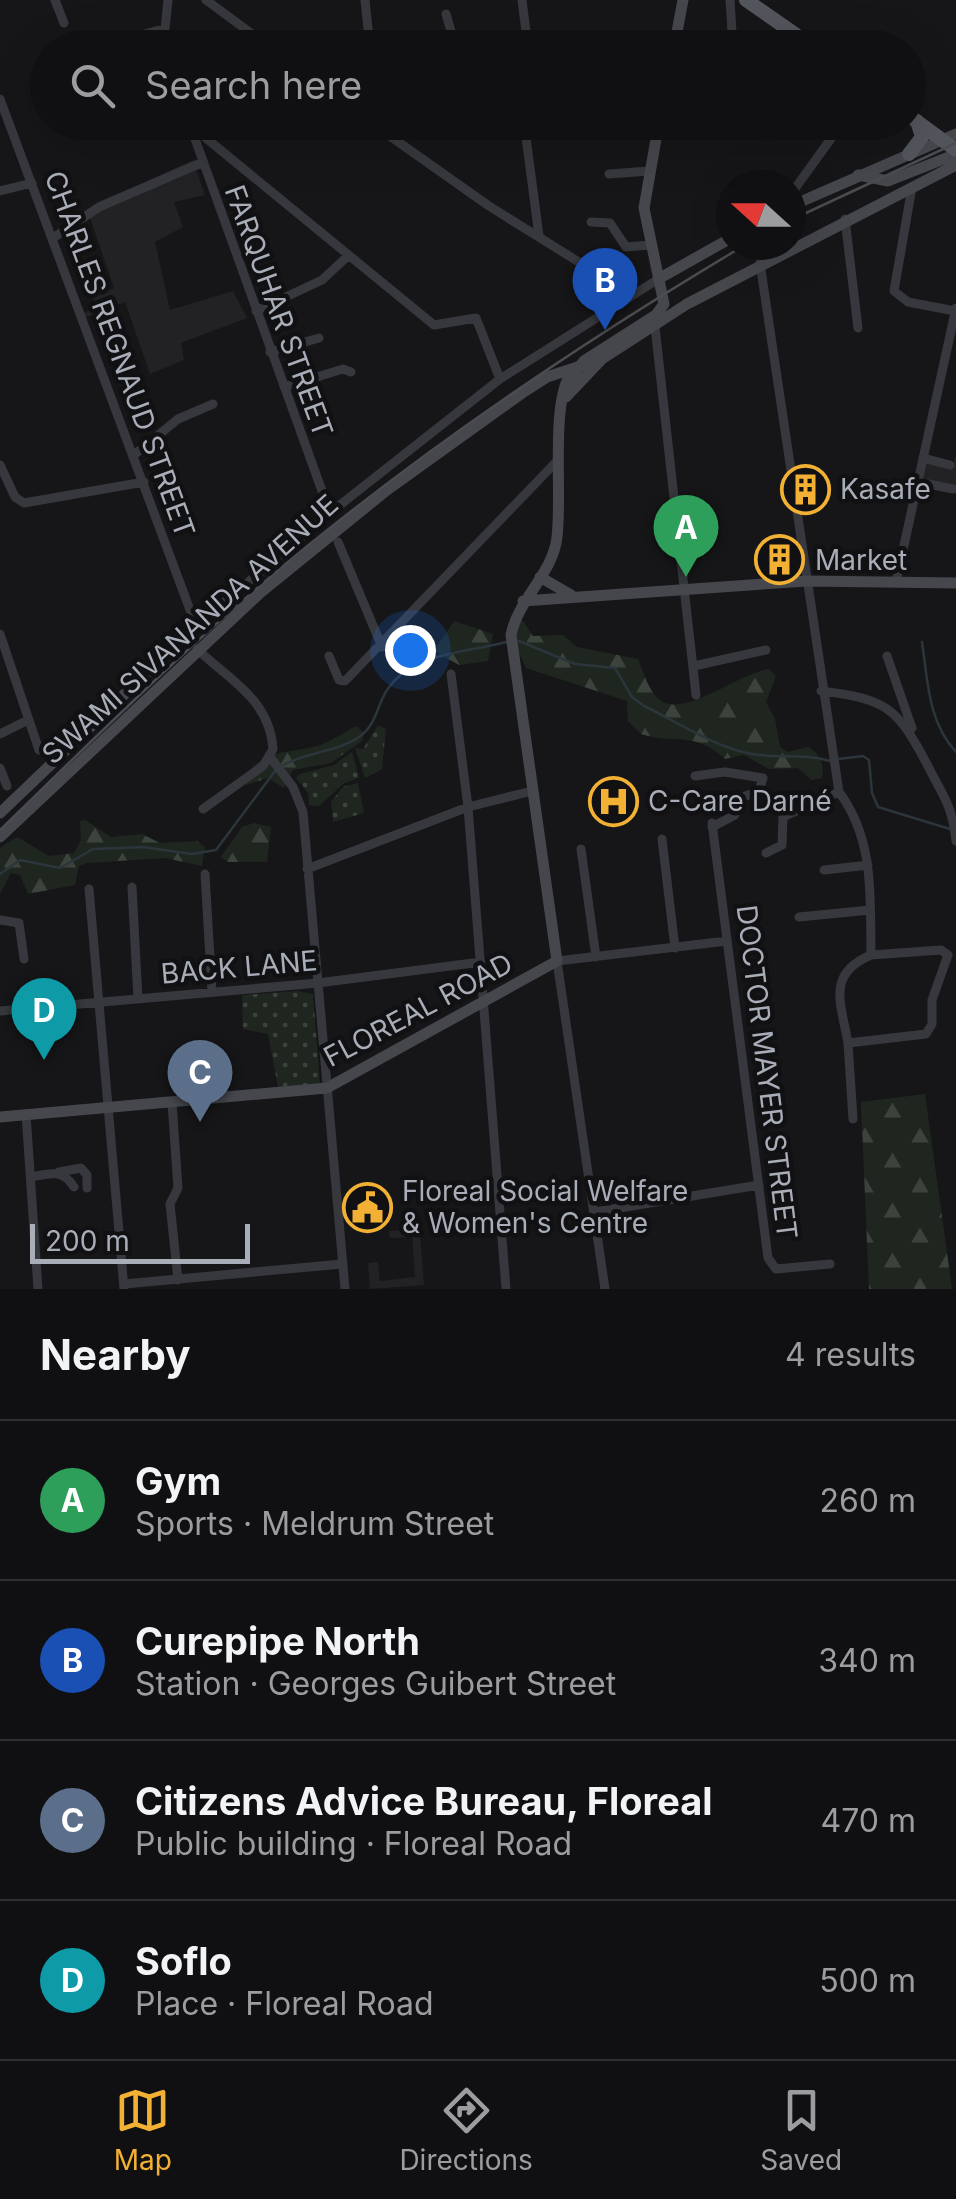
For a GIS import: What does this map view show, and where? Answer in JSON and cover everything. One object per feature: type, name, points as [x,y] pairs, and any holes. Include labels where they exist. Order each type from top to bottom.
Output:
[{"type":"main road","points":[[677,30],[683,0]]},
{"type":"main road","points":[[746,0],[788,30]]},
{"type":"main road","points":[[858,176],[888,182],[956,152],[949,137],[926,125]]},
{"type":"main road","points":[[806,199],[949,137]]},
{"type":"main road","points":[[564,394],[602,359],[655,321],[664,304],[644,208],[655,140]]},
{"type":"main road","points":[[909,154],[920,140]]},
{"type":"main road","points":[[556,962],[512,642],[523,601],[540,577],[557,536],[564,394],[574,371],[760,264],[956,164]]},
{"type":"main road","points":[[660,278],[716,246]]},
{"type":"main road","points":[[564,394],[555,374],[602,359]]},
{"type":"main road","name":"SWAMI SIVANANDA AVENUE","points":[[0,836],[197,649],[353,516],[525,391],[555,374]]},
{"type":"main road","points":[[540,577],[571,595]]},
{"type":"main road","points":[[523,601],[806,581],[956,583]]},
{"type":"main road","points":[[0,813],[196,626]]},
{"type":"main road","name":"FLOREAL ROAD","points":[[0,1116],[327,1088],[556,962]]},
{"type":"street","points":[[55,0],[64,23]]},
{"type":"street","points":[[156,30],[163,28],[168,0]]},
{"type":"street","points":[[206,0],[247,30]]},
{"type":"street","points":[[365,0],[368,30]]},
{"type":"street","points":[[522,0],[526,30]]},
{"type":"street","points":[[730,0],[732,30]]},
{"type":"street","points":[[446,14],[451,30]]},
{"type":"street","name":"CHARLES REGNAUD STREET","points":[[0,99],[196,626]]},
{"type":"street","name":"FARQUHAR STREET","points":[[195,140],[330,513]]},
{"type":"street","points":[[209,140],[434,325],[476,318],[500,380]]},
{"type":"street","points":[[398,140],[630,294]]},
{"type":"street","points":[[526,140],[538,236]]},
{"type":"street","points":[[806,173],[830,140]]},
{"type":"street","points":[[53,238],[99,208],[202,163]]},
{"type":"street","points":[[609,174],[649,171]]},
{"type":"street","points":[[0,191],[32,184]]},
{"type":"street","points":[[896,582],[956,310],[908,302],[894,291],[912,186]]},
{"type":"street","points":[[845,218],[858,328]]},
{"type":"street","points":[[590,222],[610,224],[626,246],[651,245]]},
{"type":"street","points":[[256,311],[322,280],[348,256]]},
{"type":"street","points":[[760,264],[839,792],[863,832],[871,955]]},
{"type":"street","points":[[196,626],[330,513],[500,380],[660,278]]},
{"type":"street","points":[[655,321],[696,694]]},
{"type":"street","points":[[270,352],[318,338]]},
{"type":"street","points":[[284,387],[343,368],[350,372]]},
{"type":"street","points":[[134,455],[178,420],[212,404]]},
{"type":"street","points":[[329,656],[342,682],[382,647],[457,562],[560,458]]},
{"type":"street","points":[[923,458],[950,465]]},
{"type":"street","points":[[1,472],[19,501],[33,503],[144,482]]},
{"type":"street","points":[[918,482],[953,489]]},
{"type":"street","points":[[338,542],[382,647]]},
{"type":"street","points":[[0,634],[39,750]]},
{"type":"street","points":[[197,649],[253,698],[272,738],[272,758],[303,812],[344,1289]]},
{"type":"street","points":[[694,666],[766,650]]},
{"type":"street","points":[[887,656],[914,736],[950,802],[956,837]]},
{"type":"street","points":[[451,674],[468,807],[506,1289]]},
{"type":"street","points":[[821,691],[864,697],[888,707],[914,736]]},
{"type":"street","points":[[0,734],[28,720]]},
{"type":"street","points":[[203,809],[238,787],[272,758]]},
{"type":"street","points":[[0,768],[7,786]]},
{"type":"street","name":"DOCTOR MAYER STREET","points":[[694,776],[725,772],[764,778],[759,791],[735,800],[735,815],[712,825],[759,1185],[770,1266],[776,1270],[830,1264]]},
{"type":"street","points":[[306,869],[468,807],[532,791]]},
{"type":"street","points":[[766,853],[782,845],[783,817],[839,792]]},
{"type":"street","points":[[662,840],[676,948]]},
{"type":"street","points":[[581,849],[596,957]]},
{"type":"street","points":[[824,870],[868,865]]},
{"type":"street","points":[[205,874],[212,992]]},
{"type":"street","points":[[132,887],[138,998]]},
{"type":"street","points":[[89,890],[124,1286],[342,1264]]},
{"type":"street","points":[[799,917],[870,910]]},
{"type":"street","points":[[0,920],[19,923],[24,959]]},
{"type":"street","points":[[605,1289],[556,962],[727,941]]},
{"type":"street","points":[[848,1043],[926,1034],[932,1024],[932,1000],[949,959],[941,950],[871,955],[852,964],[842,977],[853,1119]]},
{"type":"street","name":"BACK LANE","points":[[0,1011],[318,983],[481,962]]},
{"type":"street","points":[[172,1103],[178,1188],[170,1204],[178,1280]]},
{"type":"street","points":[[26,1114],[38,1289]]},
{"type":"street","points":[[31,1177],[81,1168],[87,1174],[87,1188]]},
{"type":"street","points":[[56,1172],[68,1177],[74,1187]]},
{"type":"street","points":[[595,1212],[759,1185]]},
{"type":"shaded area","points":[[193,160],[205,195],[174,202],[183,227],[155,242],[170,310],[233,291],[247,318],[181,343],[184,360],[150,374],[125,302],[84,318],[82,313],[96,308],[93,298],[114,288],[87,209]]},
{"type":"shaded area","points":[[956,454],[956,488],[920,480],[925,460],[952,467]]},
{"type":"shaded area","points":[[415,1229],[420,1235],[424,1285],[370,1289],[368,1263],[378,1262],[380,1281],[415,1277],[412,1237],[390,1238],[389,1231]]},
{"type":"green space","points":[[454,621],[493,634],[488,661],[459,665],[434,651]]},
{"type":"green space","points":[[517,621],[523,621],[533,636],[563,635],[577,647],[638,659],[653,692],[670,704],[697,700],[769,669],[776,676],[766,702],[775,719],[780,747],[788,752],[808,747],[821,760],[822,778],[812,780],[798,768],[769,769],[744,755],[725,759],[694,741],[641,734],[628,721],[627,701],[526,668],[513,640]]},
{"type":"green space","points":[[378,725],[386,729],[382,769],[365,778],[355,748],[363,749]]},
{"type":"green space","points":[[357,726],[364,733],[362,741],[331,763],[293,770],[284,788],[268,778],[246,785],[243,781],[267,757],[320,745]]},
{"type":"green space","points":[[352,752],[359,778],[344,783],[319,806],[309,805],[308,793],[296,778],[334,765]]},
{"type":"green space","points":[[358,783],[364,813],[333,822],[331,802],[343,787]]},
{"type":"green space","points":[[85,820],[111,837],[142,834],[160,843],[197,841],[205,847],[202,866],[165,858],[87,863],[79,866],[75,885],[28,894],[20,875],[11,873],[0,894],[0,848],[17,837],[49,856],[74,853],[81,840],[80,821]]},
{"type":"green space","points":[[254,823],[271,827],[267,862],[228,862],[221,857],[242,827]]},
{"type":"green space","points":[[298,991],[313,994],[320,1085],[278,1087],[268,1034],[243,1029],[242,995]]},
{"type":"green space","points":[[925,1094],[952,1289],[869,1289],[861,1102]]},
{"type":"waterway","points":[[519,641],[575,664],[615,668],[632,697],[644,706],[724,746],[762,755],[830,761]]},
{"type":"waterway","points":[[282,766],[359,737],[373,721],[387,690],[411,668],[441,656],[506,642]]},
{"type":"waterway","points":[[922,642],[935,715],[956,752]]},
{"type":"waterway","points":[[838,759],[863,756],[869,760],[872,793],[878,807],[950,829]]},
{"type":"waterway","points":[[0,874],[20,860],[60,868],[93,849],[143,847],[192,854],[216,850],[275,771]]},
{"type":"tram line","points":[[806,213],[956,143]]},
{"type":"tram line","points":[[0,830],[199,639],[325,532],[530,381],[721,260]]},
{"type":"place","name":"Curepipe North","points":[[605,330]]},
{"type":"place","name":"Kasafe","points":[[805,489]]},
{"type":"place","name":"Market","points":[[780,560]]},
{"type":"place","name":"Gym","points":[[686,577]]},
{"type":"place","name":"C-Care Darné","points":[[613,801]]},
{"type":"place","name":"Soflo","points":[[44,1060]]},
{"type":"place","name":"Citizens Advice Bureau, Floreal","points":[[200,1122]]},
{"type":"place","name":"Floreal Social Welfare & Women's Centre","points":[[367,1207]]}]
